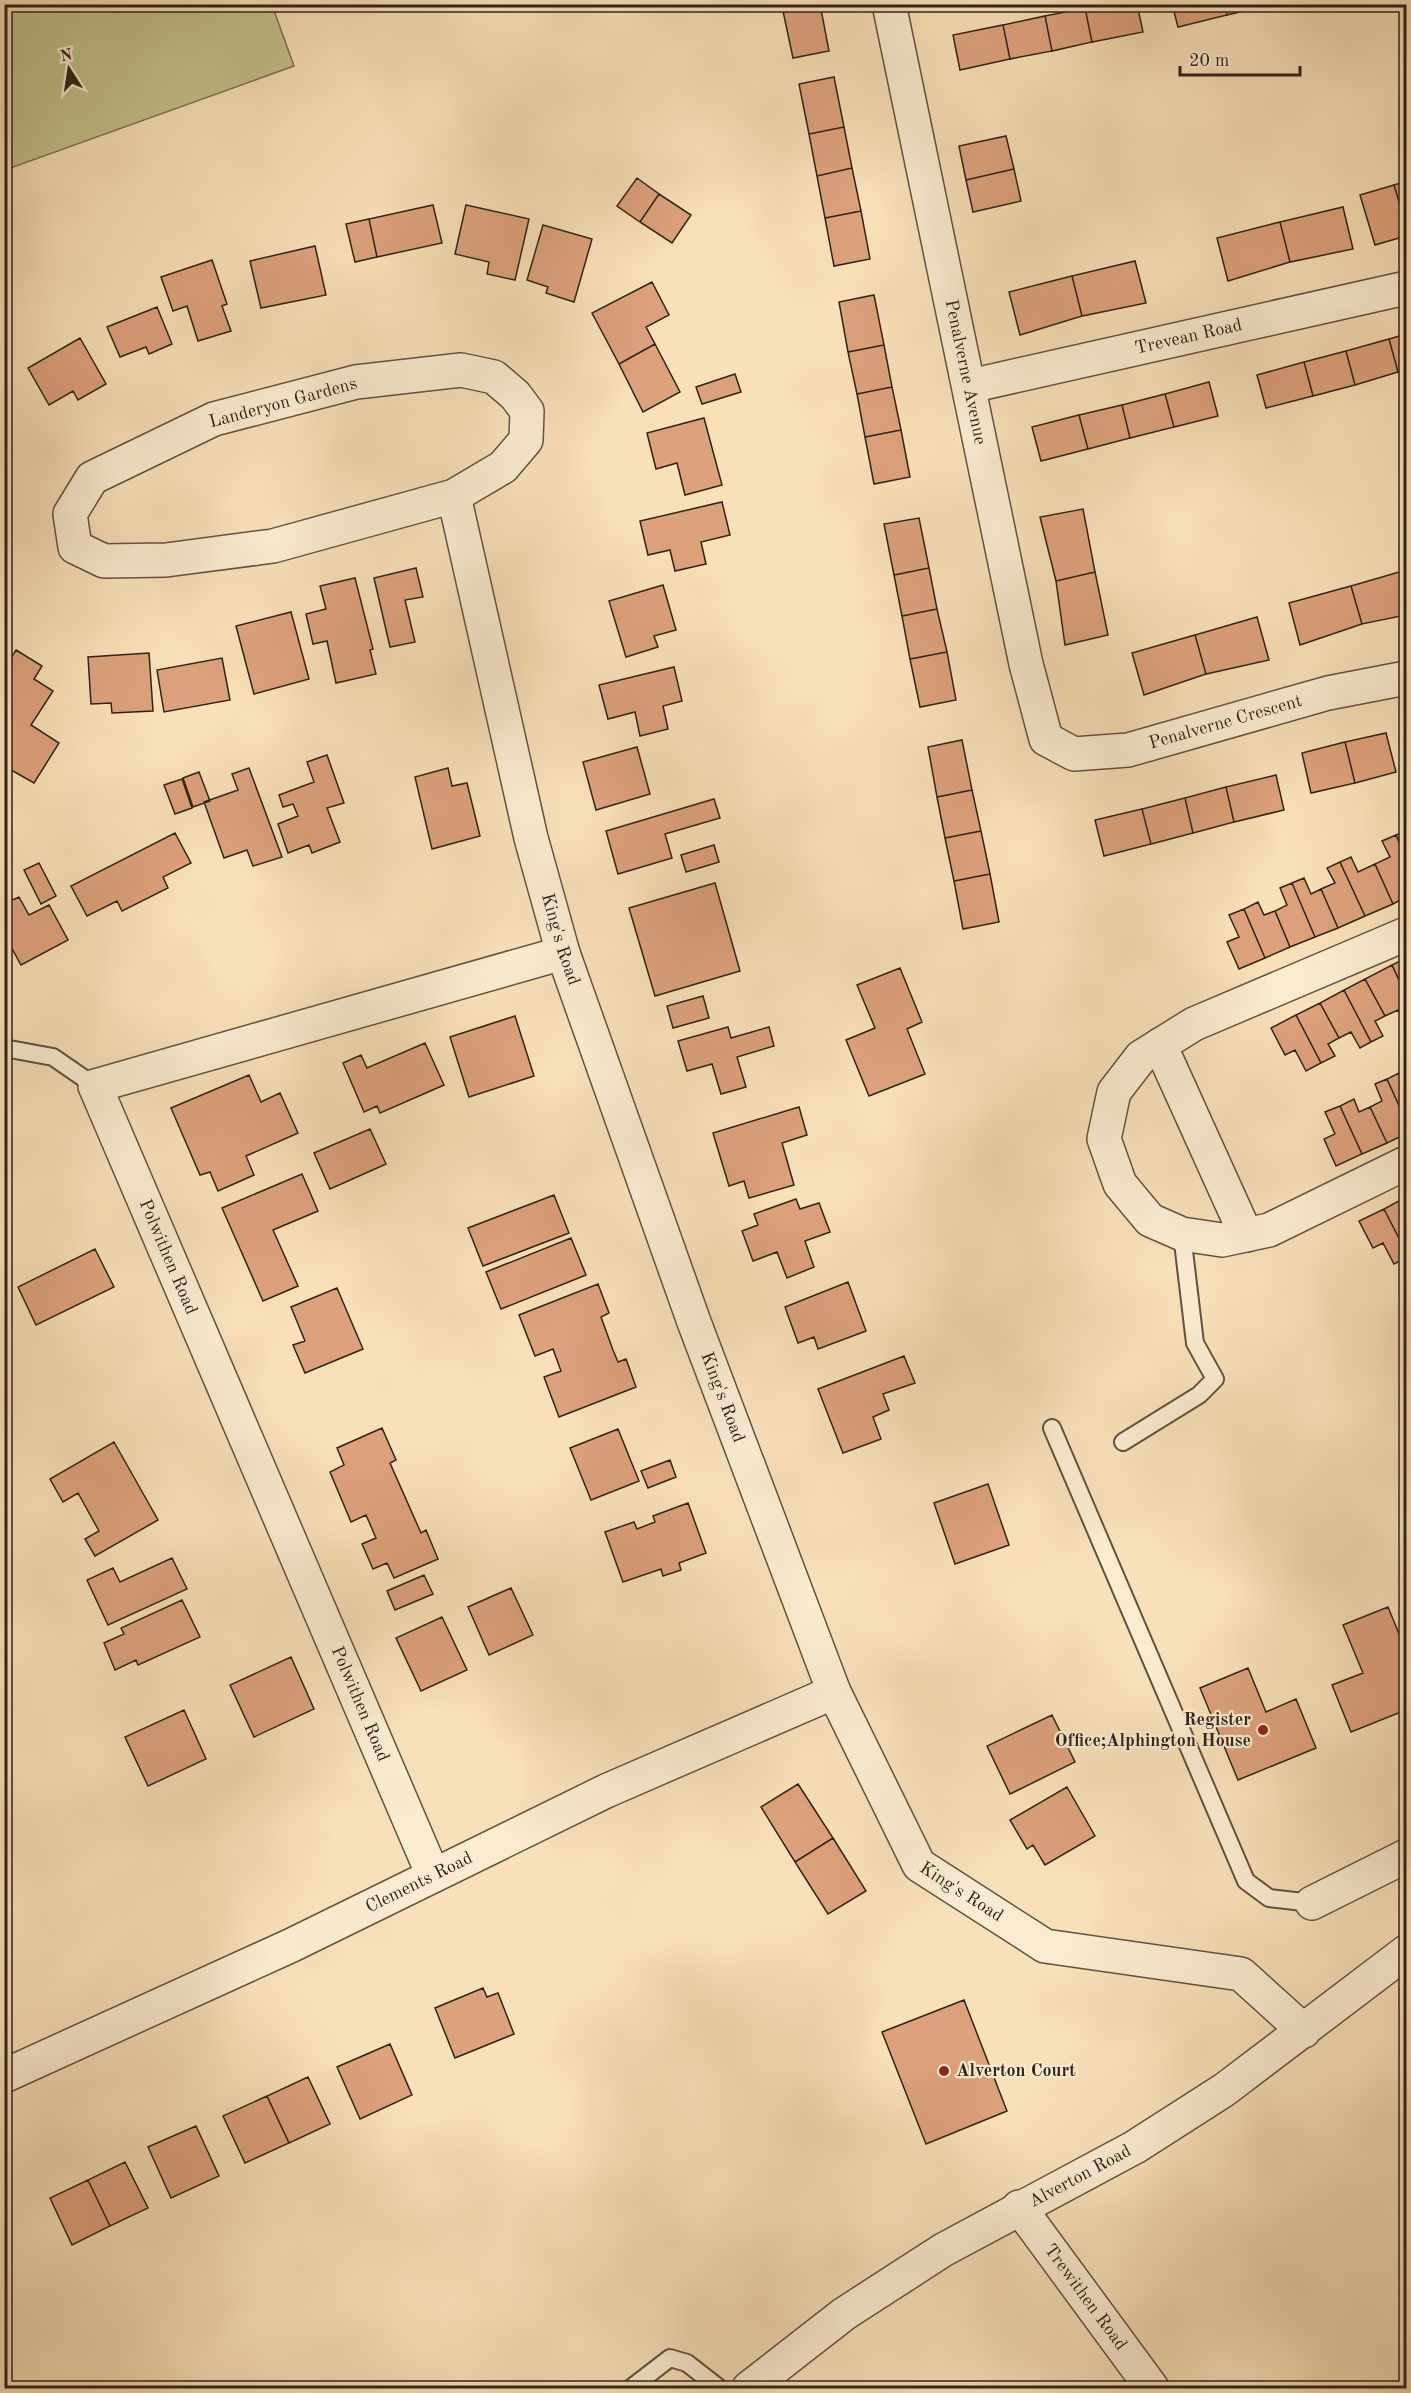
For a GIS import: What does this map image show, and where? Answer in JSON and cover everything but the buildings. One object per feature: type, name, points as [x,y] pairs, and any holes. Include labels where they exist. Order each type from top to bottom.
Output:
[{"type":"street","name":"Penalverne Avenue","points":[[889,4],[1026,664],[1046,739]]},
{"type":"street","name":"Trevean Road","points":[[970,386],[1407,288]]},
{"type":"street","name":"Landeryon Gardens","points":[[461,370],[494,377],[515,394],[527,411],[526,440],[503,467],[454,496],[273,546],[166,560],[104,561],[75,547],[70,514],[92,478],[214,419],[356,382],[461,370]]},
{"type":"street","name":"King's Road","points":[[454,496],[531,838],[563,953],[694,1322],[834,1692],[919,1865],[1045,1946],[1241,1974],[1304,2031]]},
{"type":"street","name":"Penalverne Crescent","points":[[1046,739],[1074,754],[1128,750],[1328,693],[1407,678]]},
{"type":"street","points":[[1407,934],[1194,1024],[1141,1057],[1114,1092],[1104,1139],[1120,1184],[1150,1220],[1182,1234],[1222,1240],[1269,1230],[1407,1163]]},
{"type":"street","points":[[95,1086],[563,953]]},
{"type":"street","points":[[1160,1045],[1246,1234]]},
{"type":"street","name":"Polwithen Road","points":[[95,1086],[433,1875]]},
{"type":"street","name":"Clements Road","points":[[4,2076],[292,1945],[606,1791],[834,1692]]},
{"type":"street","points":[[1312,1903],[1407,1856]]},
{"type":"street","name":"Alverton Road","points":[[749,2388],[844,2314],[943,2250],[1019,2207],[1135,2147],[1224,2090],[1407,1952]]},
{"type":"street","name":"Trewithen Road","points":[[1019,2207],[1152,2388]]},
{"type":"lane","points":[[4,1048],[53,1056],[95,1086]]},
{"type":"lane","points":[[1123,1442],[1199,1395],[1215,1379],[1195,1344],[1182,1234]]},
{"type":"lane","points":[[1052,1428],[1246,1881],[1269,1898],[1312,1903]]},
{"type":"lane","points":[[631,2388],[670,2358],[687,2363],[719,2388]]},
{"type":"shaded area","points":[[5,4],[272,5],[294,66],[5,170]]},
{"type":"place","name":"Register Office;Alphington House","points":[[1263,1730]]},
{"type":"place","name":"Alverton Court","points":[[944,2071]]}]
